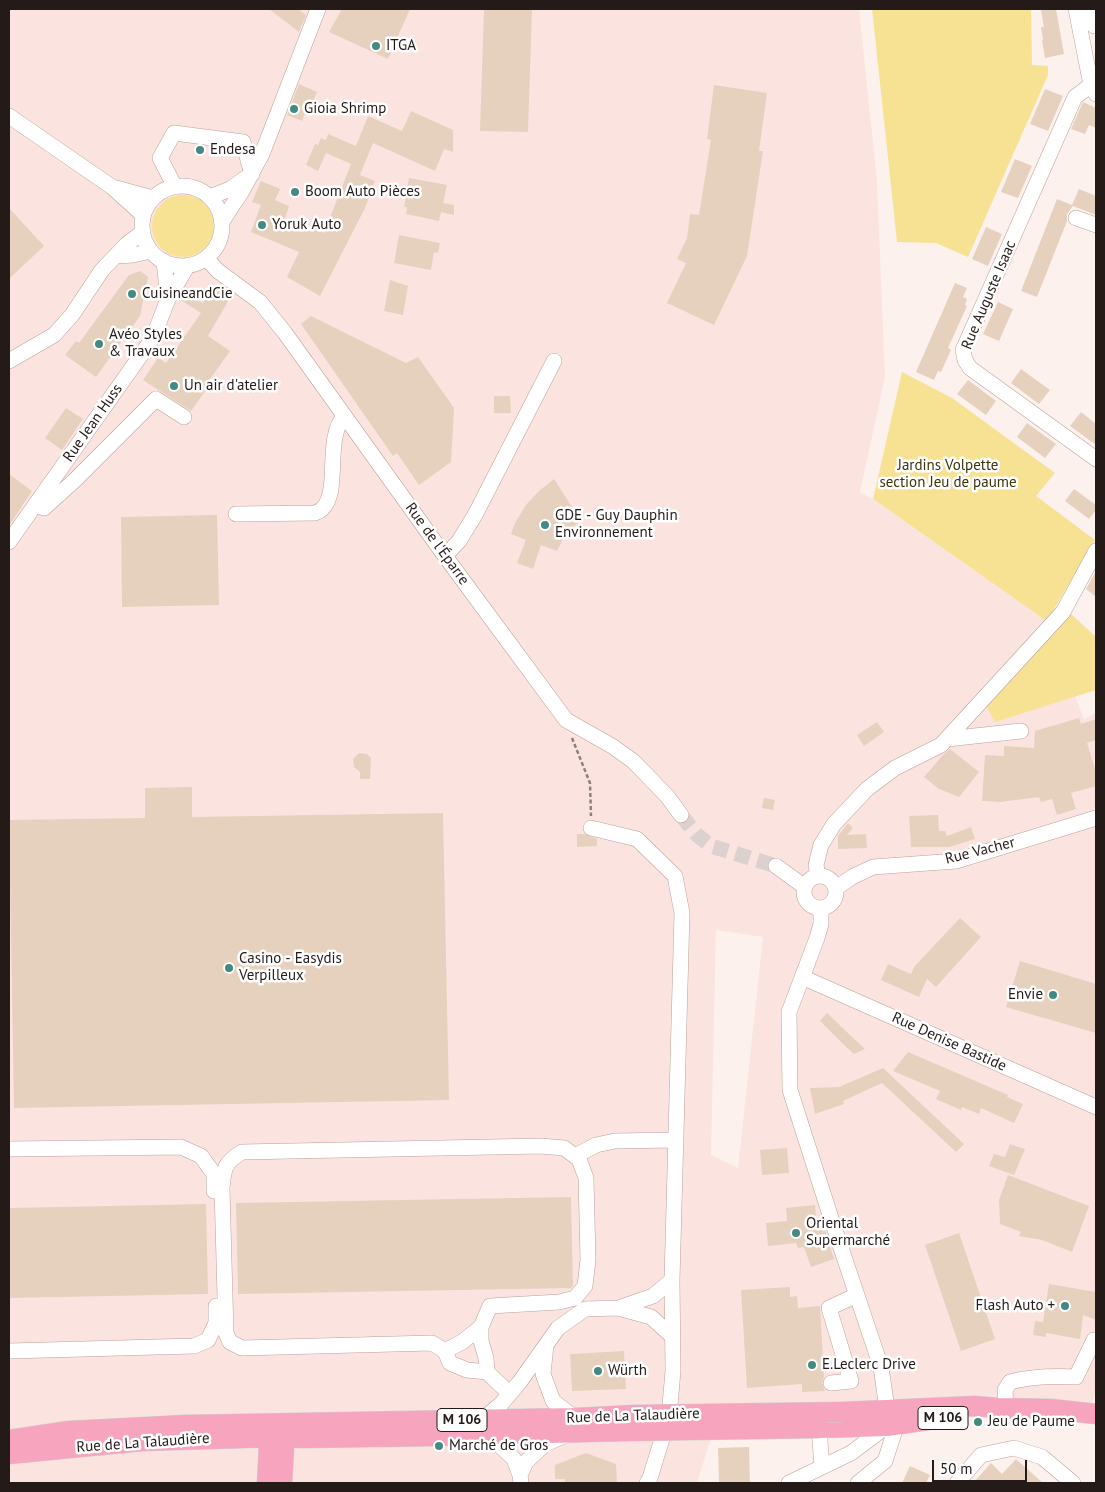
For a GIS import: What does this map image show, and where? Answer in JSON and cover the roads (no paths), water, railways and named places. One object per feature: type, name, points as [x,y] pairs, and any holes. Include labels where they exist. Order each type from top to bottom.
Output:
[{"type":"main road","name":"Rue de La Talaudière","points":[[630,1423],[819,1428],[966,1414],[1002,1408],[1051,1409],[1096,1414]]},
{"type":"main road","name":"Rue de La Talaudière","points":[[9,1440],[78,1431],[185,1425],[273,1430],[304,1438],[466,1435],[574,1425],[842,1412],[890,1420]]},
{"type":"main road","name":"Rue de La Talaudière","points":[[9,1454],[142,1440],[239,1438],[273,1430],[291,1422],[483,1420],[574,1425]]},
{"type":"main road","points":[[273,1430],[269,1444],[275,1474]]},
{"type":"main road","points":[[239,1438],[275,1474]]},
{"type":"main road","points":[[275,1474],[304,1438]]},
{"type":"street","points":[[222,222],[241,194],[262,154],[318,9]]},
{"type":"street","points":[[1076,9],[1094,89]]},
{"type":"street","points":[[1091,9],[1094,26]]},
{"type":"street","name":"Rue Auguste Isaac","points":[[1094,89],[1076,97],[963,350],[964,360],[970,368],[1096,459]]},
{"type":"street","points":[[9,116],[112,187],[143,215]]},
{"type":"street","points":[[175,186],[160,158],[174,134],[243,142],[252,174]]},
{"type":"street","points":[[210,197],[230,188],[252,174]]},
{"type":"street","points":[[175,186],[187,186],[200,190],[210,197],[220,213],[222,222],[221,236],[215,248],[206,258],[198,263],[176,265],[164,261],[151,251],[142,232],[143,215],[153,198],[175,186]]},
{"type":"street","points":[[112,187],[153,198]]},
{"type":"street","points":[[1076,218],[1096,226]]},
{"type":"street","points":[[9,361],[54,335],[72,315],[102,270],[127,244],[142,232]]},
{"type":"street","points":[[116,256],[151,251]]},
{"type":"street","name":"Rue de l'Éparre","points":[[206,258],[218,271],[260,302],[285,333],[445,556],[566,720],[612,746],[633,761],[667,796],[681,815]]},
{"type":"street","name":"Rue Jean Huss","points":[[164,261],[168,299]]},
{"type":"street","name":"Rue Jean Huss","points":[[9,542],[153,338],[168,299],[188,265]]},
{"type":"street","points":[[445,556],[458,541],[475,515],[554,361]]},
{"type":"street","points":[[35,504],[44,508],[156,400],[184,416]]},
{"type":"street","points":[[236,514],[315,513],[323,508],[330,494],[332,483],[332,451],[338,424],[344,416]]},
{"type":"street","points":[[818,876],[816,865],[820,845],[834,824],[867,789],[895,768],[941,745],[947,739],[1063,612],[1092,569],[1096,551]]},
{"type":"street","points":[[947,739],[1021,731]]},
{"type":"street","name":"Rue Vacher","points":[[836,888],[852,877],[873,867],[956,860],[1096,818]]},
{"type":"street","points":[[591,828],[637,839],[675,876],[682,913],[672,1280],[673,1371],[669,1416],[647,1483]]},
{"type":"street","points":[[776,866],[805,887]]},
{"type":"street","points":[[818,876],[831,880],[836,888],[833,902],[821,908],[816,908],[807,902],[804,892],[810,880],[818,876]]},
{"type":"street","points":[[821,908],[821,924],[818,938],[789,1012],[790,1090],[881,1367],[890,1420],[885,1461],[858,1483]]},
{"type":"street","name":"Rue Denise Bastide","points":[[802,977],[1096,1107]]},
{"type":"street","points":[[574,1156],[596,1145],[614,1141],[676,1140]]},
{"type":"street","points":[[487,1372],[486,1358],[481,1341],[481,1327],[490,1306],[559,1302],[575,1298],[585,1286],[588,1260],[586,1178],[579,1159],[564,1148],[541,1146],[242,1152],[231,1159],[224,1170],[222,1188],[226,1333],[230,1342],[242,1348],[432,1343],[445,1351],[450,1363],[467,1370],[487,1372],[510,1394]]},
{"type":"street","points":[[9,1149],[182,1147],[202,1156],[214,1174],[216,1323],[208,1340],[194,1346],[9,1351]]},
{"type":"street","points":[[618,1308],[653,1296],[672,1280]]},
{"type":"street","points":[[831,1383],[851,1381],[828,1308],[857,1295]]},
{"type":"street","points":[[483,1420],[519,1383],[558,1328],[586,1309],[618,1308],[651,1317],[673,1337]]},
{"type":"street","points":[[445,1351],[462,1342],[481,1327]]},
{"type":"street","points":[[1002,1408],[1005,1390],[1010,1382],[1027,1378],[1076,1377],[1094,1340],[1096,1340]]},
{"type":"street","points":[[520,1479],[526,1462],[545,1444],[574,1425],[553,1401],[543,1374],[546,1343]]},
{"type":"street","points":[[789,1483],[851,1453],[890,1420]]},
{"type":"street","points":[[819,1428],[822,1467]]},
{"type":"street","points":[[466,1435],[497,1443],[514,1459],[520,1479]]},
{"type":"street","points":[[957,1483],[981,1455],[1014,1448],[1042,1457],[1073,1483]]},
{"type":"tunnel","points":[[681,815],[697,835],[711,846],[776,866]]},
{"type":"place","name":"ITGA","points":[[376,46]]},
{"type":"place","name":"Gioia Shrimp","points":[[294,109]]},
{"type":"place","name":"Endesa","points":[[200,150]]},
{"type":"place","name":"Boom Auto Pièces","points":[[295,192]]},
{"type":"place","name":"Yoruk Auto","points":[[262,225]]},
{"type":"place","name":"CuisineandCie","points":[[132,294]]},
{"type":"place","name":"Avéo Styles & Travaux","points":[[99,344]]},
{"type":"place","name":"Un air d'atelier","points":[[174,386]]},
{"type":"place","name":"GDE - Guy Dauphin Environnement","points":[[545,525]]},
{"type":"place","name":"Casino - Easydis Verpilleux","points":[[229,968]]},
{"type":"place","name":"Envie","points":[[1053,995]]},
{"type":"place","name":"Oriental Supermarché","points":[[796,1233]]},
{"type":"place","name":"Flash Auto +","points":[[1065,1306]]},
{"type":"place","name":"E.Leclerc Drive","points":[[812,1365]]},
{"type":"place","name":"Würth","points":[[598,1371]]},
{"type":"place","name":"Jeu de Paume","points":[[978,1422]]},
{"type":"place","name":"Marché de Gros","points":[[439,1446]]},
{"type":"park label","name":"Jardins Volpette section Jeu de paume","points":[[948,474]]}]
